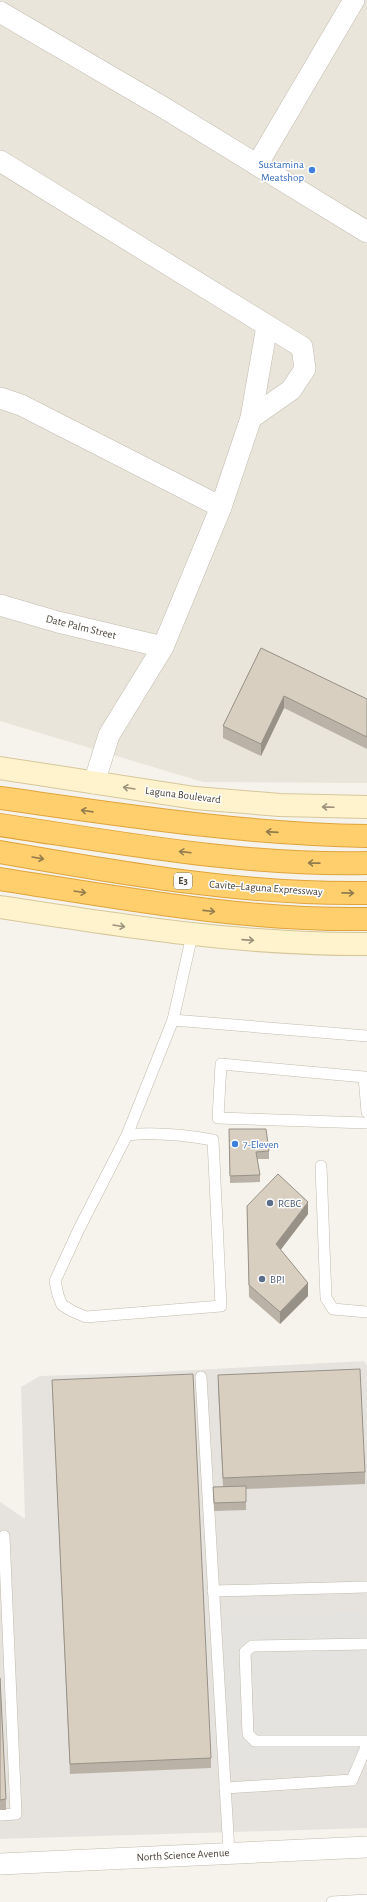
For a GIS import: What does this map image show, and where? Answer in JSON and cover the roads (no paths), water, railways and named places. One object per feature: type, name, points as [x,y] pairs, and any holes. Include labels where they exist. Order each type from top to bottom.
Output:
[{"type":"highway","points":[[0,798],[180,824],[276,832],[367,836]]},
{"type":"highway","points":[[0,825],[144,847],[250,859],[367,863]]},
{"type":"highway","name":"Cavite–Laguna Expressway","points":[[0,852],[142,876],[196,883],[305,892],[367,893]]},
{"type":"highway","points":[[0,879],[207,911],[281,918],[367,919]]},
{"type":"main road","name":"Laguna Boulevard","points":[[0,768],[195,798],[232,802],[280,805],[367,806]]},
{"type":"main road","points":[[0,908],[192,935],[299,943],[367,944]]},
{"type":"street","points":[[256,164],[354,0]]},
{"type":"street","points":[[0,12],[166,109],[367,232]]},
{"type":"street","points":[[0,161],[302,348],[305,369],[291,390],[250,418]]},
{"type":"street","points":[[94,783],[109,736],[163,647],[220,508],[250,418],[267,326]]},
{"type":"street","points":[[0,398],[21,405],[220,508]]},
{"type":"street","name":"Date Palm Street","points":[[0,605],[58,622],[163,647]]},
{"type":"street","name":"North Science Avenue","points":[[0,1864],[229,1852],[367,1847]]},
{"type":"lane","points":[[127,1135],[156,1134],[191,1136],[213,1140],[221,1306],[86,1317],[62,1305],[55,1281],[79,1229],[127,1135],[173,1020],[192,935]]},
{"type":"lane","points":[[173,1020],[367,1036]]},
{"type":"lane","points":[[367,1112],[364,1077],[221,1064],[218,1118],[367,1123]]},
{"type":"lane","points":[[321,1166],[326,1298],[333,1309],[367,1312]]},
{"type":"lane","points":[[201,1377],[229,1852]]},
{"type":"lane","points":[[0,1815],[16,1814],[4,1536]]},
{"type":"lane","points":[[214,1591],[367,1587]]},
{"type":"lane","points":[[367,1644],[252,1646],[246,1652],[248,1734],[255,1742],[367,1740]]},
{"type":"lane","points":[[225,1788],[352,1780],[367,1745]]},
{"type":"lane","points":[[332,1902],[367,1900]]},
{"type":"place","name":"Sustamina Meatshop","points":[[312,170]]},
{"type":"place","name":"7-Eleven","points":[[235,1144]]},
{"type":"place","name":"RCBC","points":[[270,1203]]},
{"type":"place","name":"BPI","points":[[262,1279]]}]
